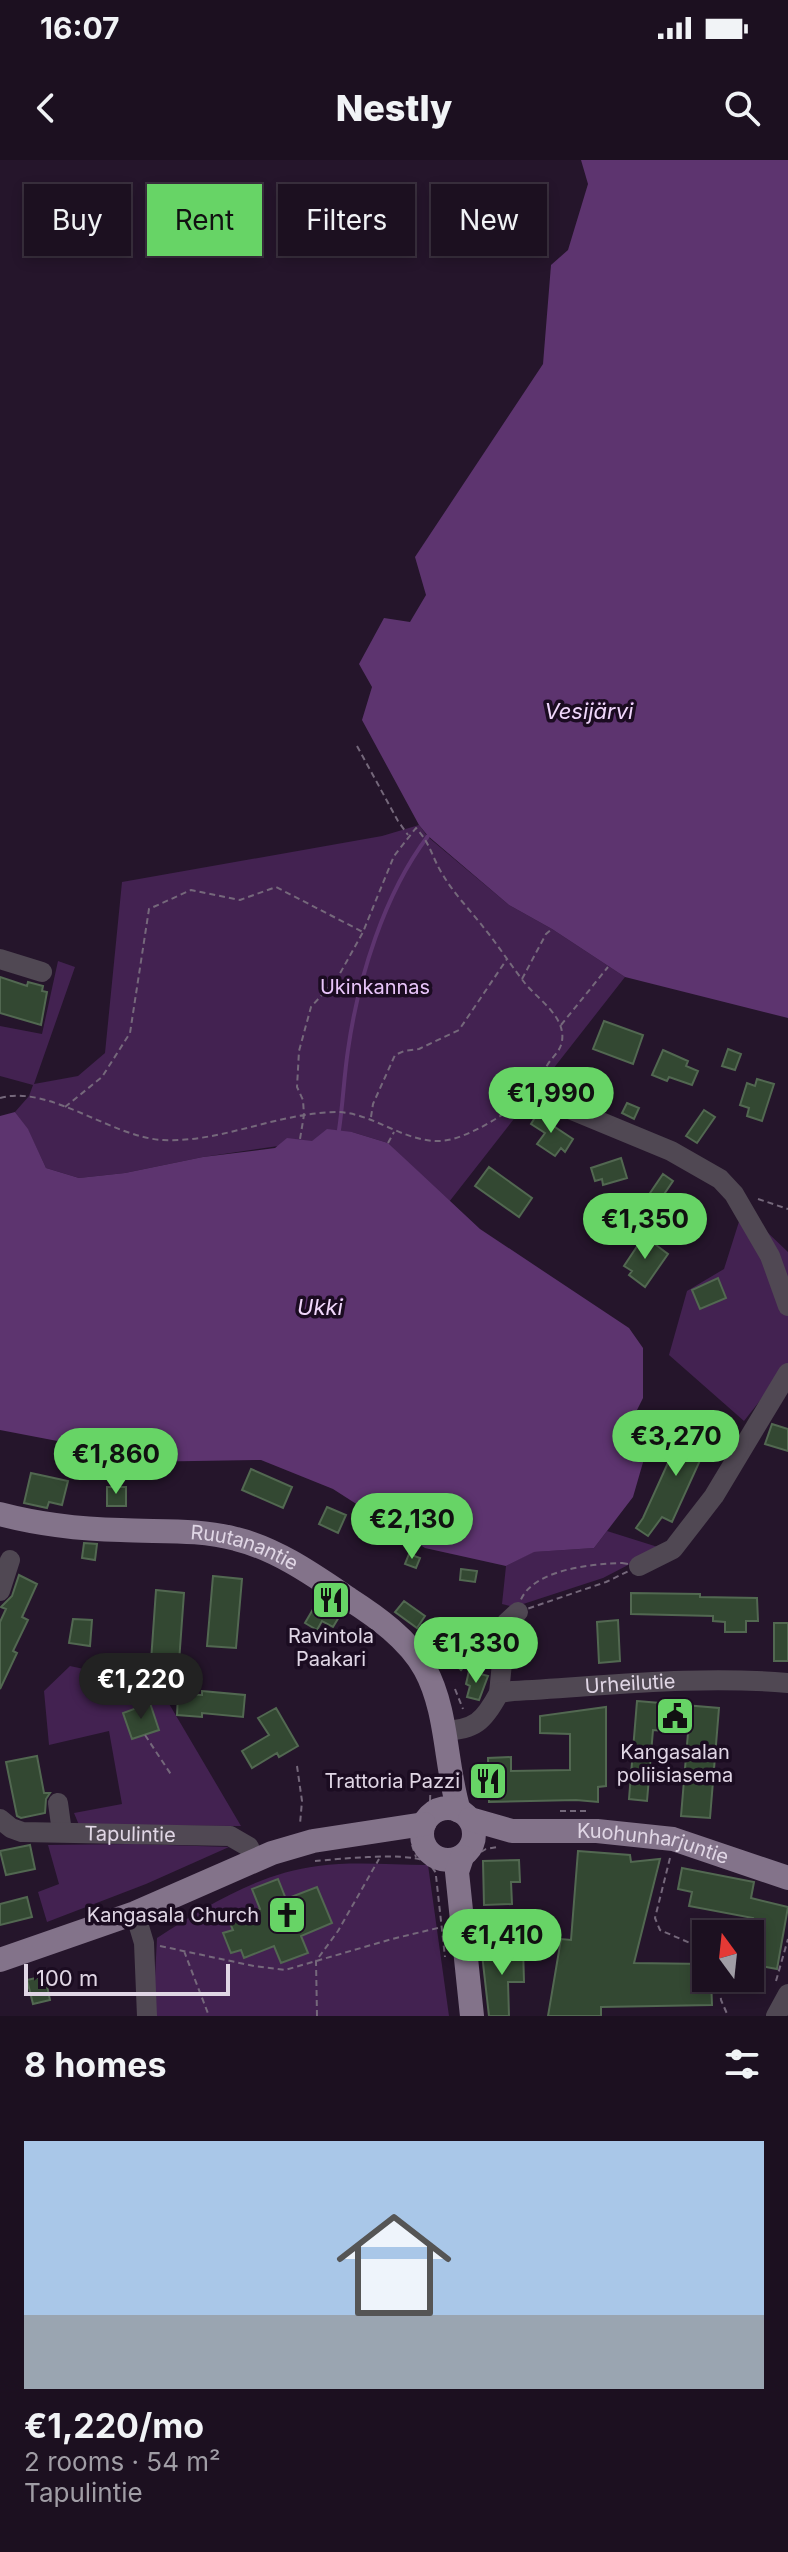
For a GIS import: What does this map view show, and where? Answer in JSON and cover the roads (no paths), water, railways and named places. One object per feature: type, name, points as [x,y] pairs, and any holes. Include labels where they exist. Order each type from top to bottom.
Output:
[{"type":"main road","name":"Ruutanantie","points":[[0,1514],[64,1525],[203,1532],[238,1539],[271,1552],[380,1620],[416,1654],[434,1688],[444,1735],[451,1840]]},
{"type":"main road","name":"Kuohunharjuntie","points":[[0,1960],[135,1913],[254,1860],[313,1841],[506,1839],[597,1831],[673,1839],[788,1878]]},
{"type":"main road","points":[[451,1840],[460,2016]]},
{"type":"main road","points":[[451,1840],[472,2016]]},
{"type":"street","points":[[0,959],[42,972]]},
{"type":"street","points":[[555,1103],[671,1151],[720,1179],[734,1194],[770,1256],[788,1306]]},
{"type":"street","points":[[639,1566],[673,1549],[714,1496],[788,1373]]},
{"type":"street","points":[[0,1591],[10,1560]]},
{"type":"street","points":[[444,1735],[465,1730],[479,1721],[499,1693],[506,1623],[518,1612]]},
{"type":"street","name":"Urheilutie","points":[[499,1693],[656,1681],[751,1680],[788,1683]]},
{"type":"street","points":[[58,1803],[62,1832]]},
{"type":"street","name":"Tapulintie","points":[[0,1819],[22,1832],[230,1836],[249,1847],[254,1860]]},
{"type":"street","points":[[135,1913],[144,1943],[147,2016]]},
{"type":"water","name":"Vesijärvi","points":[[581,160],[788,160],[788,1018],[625,977],[509,905],[419,825],[362,720],[372,687],[359,664],[384,618],[410,622],[426,595],[415,557],[543,364],[551,265],[568,250],[588,184]]},
{"type":"water","name":"Ukki","points":[[15,1112],[28,1129],[46,1168],[79,1178],[275,1148],[287,1138],[312,1141],[327,1129],[352,1132],[388,1143],[480,1229],[629,1328],[643,1348],[643,1398],[632,1420],[644,1459],[633,1497],[594,1548],[534,1552],[506,1566],[425,1548],[333,1489],[261,1460],[134,1462],[73,1444],[0,1430],[0,1116]]},
{"type":"waterway","points":[[339,1130],[353,1023],[366,966],[398,884],[428,836]]},
{"type":"place","name":"Ravintola Paakari","points":[[331,1600]]},
{"type":"place","name":"Kangasalan poliisiasema","points":[[675,1716]]},
{"type":"place","name":"Trattoria Pazzi","points":[[488,1781]]},
{"type":"place","name":"Kangasala Church","points":[[287,1915]]},
{"type":"park label","name":"Ukinkannas","points":[[375,987]]}]
